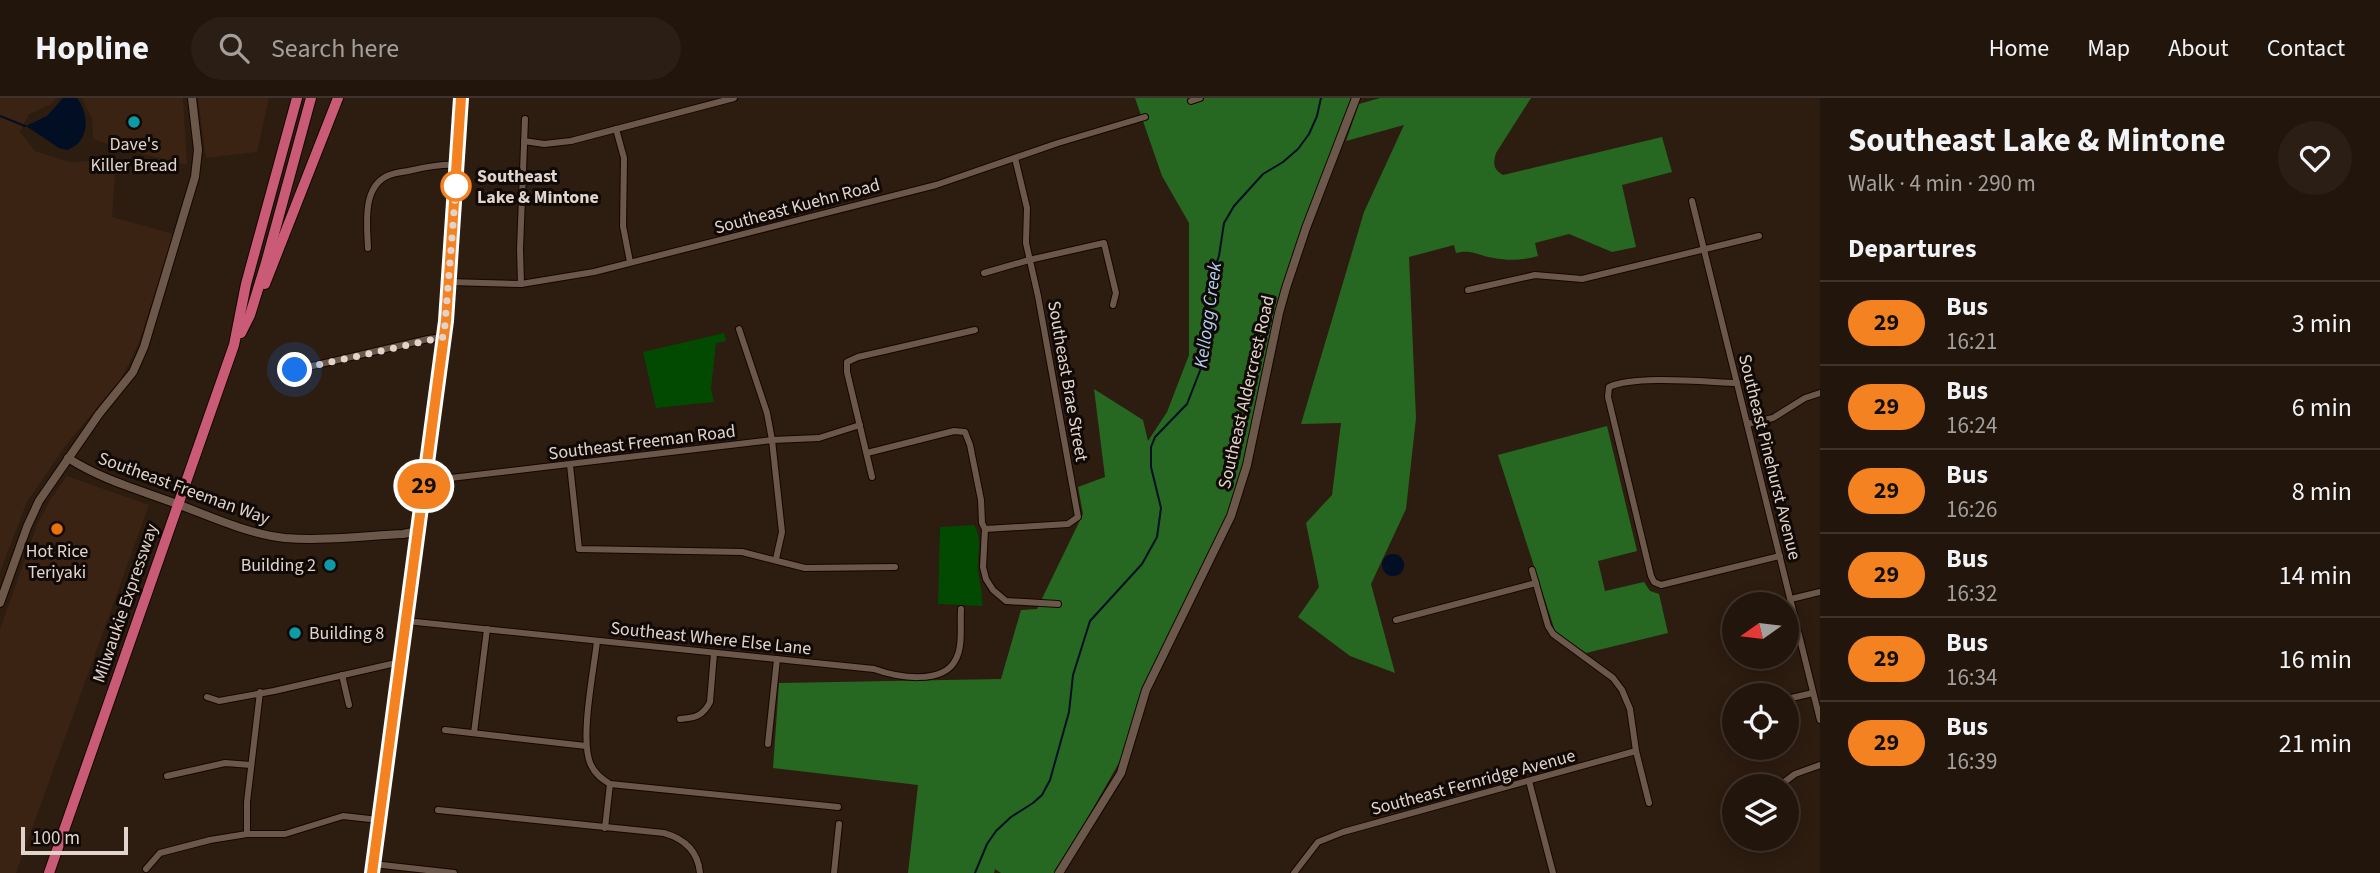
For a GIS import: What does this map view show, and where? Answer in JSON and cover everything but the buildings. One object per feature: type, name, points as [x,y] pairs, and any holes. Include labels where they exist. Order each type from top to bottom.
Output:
[{"type":"highway","name":"Milwaukie Expressway","points":[[49,873],[234,345],[246,284],[297,98]]},
{"type":"highway","name":"Milwaukie Expressway","points":[[234,345],[250,315],[311,98]]},
{"type":"highway","points":[[250,315],[270,276],[338,98]]},
{"type":"main road","points":[[372,868],[444,337],[461,98]]},
{"type":"street","points":[[0,603],[32,516],[47,488],[130,376],[145,347],[195,177],[198,150],[192,98]]},
{"type":"street","points":[[524,141],[555,144],[734,98]]},
{"type":"street","points":[[1191,101],[1200,98]]},
{"type":"street","name":"Southeast Aldercrest Road","points":[[1059,873],[1121,773],[1146,690],[1231,516],[1247,465],[1286,288],[1356,98]]},
{"type":"street","name":"Southeast Kuehn Road","points":[[449,282],[521,284],[594,272],[936,184],[1145,117]]},
{"type":"street","points":[[521,284],[525,119]]},
{"type":"street","points":[[616,129],[624,159],[623,226],[629,262]]},
{"type":"street","name":"Southeast Brae Street","points":[[985,529],[1068,524],[1078,517],[1025,238],[1027,208],[1016,158]]},
{"type":"street","points":[[368,248],[367,219],[370,198],[382,179],[438,164],[458,165]]},
{"type":"street","name":"Southeast Pinehurst Avenue","points":[[1692,201],[1789,592]]},
{"type":"street","points":[[1468,290],[1535,275],[1582,279],[1759,236]]},
{"type":"street","points":[[984,273],[1104,243],[1116,293],[1113,305]]},
{"type":"street","points":[[739,329],[767,413],[772,440],[782,532],[776,559]]},
{"type":"street","points":[[872,477],[847,372],[847,362],[858,357],[975,330]]},
{"type":"street","points":[[295,370],[444,337]]},
{"type":"street","points":[[1737,383],[1636,381],[1609,387],[1608,397],[1651,576],[1654,582],[1661,585],[1780,556]]},
{"type":"street","points":[[1747,424],[1773,418],[1805,398],[1820,393]]},
{"type":"street","name":"Southeast Freeman Road","points":[[425,481],[772,440],[818,438],[860,425]]},
{"type":"street","points":[[867,453],[954,431],[965,432],[970,445],[985,529],[983,567],[993,590],[1006,601],[1058,604]]},
{"type":"street","name":"Southeast Freeman Way","points":[[68,458],[95,474],[250,530],[283,537],[302,539],[418,531]]},
{"type":"street","points":[[570,465],[579,549],[742,552],[776,559],[788,566],[805,568],[895,567]]},
{"type":"street","points":[[1532,570],[1548,626],[1553,634],[1613,678],[1622,690],[1630,709],[1636,751],[1649,803]]},
{"type":"street","points":[[1395,621],[1536,583]]},
{"type":"street","points":[[1799,597],[1820,592]]},
{"type":"street","name":"Southeast Where Else Lane","points":[[406,621],[874,669],[884,673],[920,677],[943,673],[955,662],[961,610]]},
{"type":"street","points":[[474,733],[487,629]]},
{"type":"street","name":"Southeast Pinehurst Avenue","points":[[1799,633],[1820,720]]},
{"type":"street","points":[[597,641],[586,746],[592,767],[598,776],[610,784],[838,807]]},
{"type":"street","points":[[680,719],[697,717],[707,708],[714,653]]},
{"type":"street","points":[[768,744],[777,659]]},
{"type":"street","points":[[207,697],[219,701],[400,662]]},
{"type":"street","points":[[342,675],[349,705]]},
{"type":"street","points":[[247,834],[246,814],[260,692]]},
{"type":"street","points":[[1799,696],[1813,692]]},
{"type":"street","points":[[445,730],[586,746]]},
{"type":"street","name":"Southeast Fernridge Avenue","points":[[1294,873],[1312,847],[1343,832],[1636,751]]},
{"type":"street","points":[[167,776],[225,763],[251,765]]},
{"type":"street","points":[[1795,774],[1820,765]]},
{"type":"street","points":[[1529,781],[1553,873]]},
{"type":"street","points":[[604,828],[610,784]]},
{"type":"street","points":[[438,810],[674,836],[690,847],[696,856],[700,873]]},
{"type":"street","points":[[145,869],[160,853],[210,840],[247,834],[285,834],[343,816],[379,820]]},
{"type":"street","points":[[834,873],[839,824]]},
{"type":"street","points":[[372,868],[454,873]]},
{"type":"shaded area","points":[[0,98],[57,98],[50,105],[29,114],[20,132],[35,151],[69,162],[116,160],[112,217],[174,234],[138,345],[121,379],[66,445],[27,502],[0,572]]},
{"type":"shaded area","points":[[82,98],[183,98],[187,165],[93,139],[92,119]]},
{"type":"shaded area","points":[[198,98],[269,98],[257,152],[206,158]]},
{"type":"shaded area","points":[[67,476],[149,505],[16,873],[0,873],[0,629],[37,525]]},
{"type":"green space","points":[[1135,98],[1355,98],[1281,294],[1235,498],[1137,703],[1124,754],[1056,873],[1001,873],[995,869],[994,873],[908,873],[918,785],[773,768],[779,683],[1001,679],[1021,610],[1037,609],[1083,514],[1078,487],[1105,477],[1094,389],[1143,420],[1148,441],[1167,412],[1189,355],[1189,223],[1162,176]]},
{"type":"green space","points":[[1380,98],[1531,98],[1496,153],[1495,166],[1503,175],[1662,137],[1672,172],[1622,185],[1636,247],[1612,252],[1569,234],[1535,243],[1538,256],[1516,260],[1471,252],[1456,253],[1454,245],[1409,257],[1416,418],[1406,509],[1371,584],[1395,673],[1350,656],[1298,617],[1319,587],[1306,523],[1332,495],[1341,423],[1301,424],[1364,212],[1404,125],[1346,141],[1359,104]]},
{"type":"green space","points":[[724,333],[726,341],[716,343],[711,389],[714,402],[656,408],[643,352]]},
{"type":"green space","points":[[1607,426],[1637,551],[1598,561],[1605,591],[1644,582],[1650,591],[1659,594],[1668,633],[1586,653],[1555,631],[1498,455]]},
{"type":"green space","points":[[974,525],[979,542],[978,571],[982,606],[938,604],[940,527]]},
{"type":"water","points":[[63,98],[77,98],[86,120],[84,135],[75,146],[67,150],[59,148],[26,126],[47,116]]},
{"type":"water","points":[[1393,554],[1401,557],[1404,565],[1401,573],[1393,576],[1385,573],[1382,565],[1385,557]]},
{"type":"waterway","name":"Kellogg Creek","points":[[975,873],[987,844],[996,831],[1042,795],[1050,780],[1069,712],[1073,675],[1090,621],[1142,564],[1157,537],[1161,508],[1151,467],[1151,447],[1155,437],[1187,404],[1203,363],[1206,292],[1219,256],[1224,223],[1234,206],[1263,174],[1298,149],[1309,134],[1321,98]]},
{"type":"waterway","points":[[0,116],[25,126]]},
{"type":"bus line","name":"29","points":[[372,873],[446,321],[461,98]]},
{"type":"place","name":"Dave's Killer Bread","points":[[134,122]]},
{"type":"place","name":"Southeast Lake & Mintone","points":[[456,186]]},
{"type":"place","name":"Hot Rice Teriyaki","points":[[57,529]]},
{"type":"place","name":"Building 2","points":[[330,565]]},
{"type":"place","name":"Building 8","points":[[295,633]]},
{"type":"route","points":[[295,370],[444,337],[456,186]]}]
